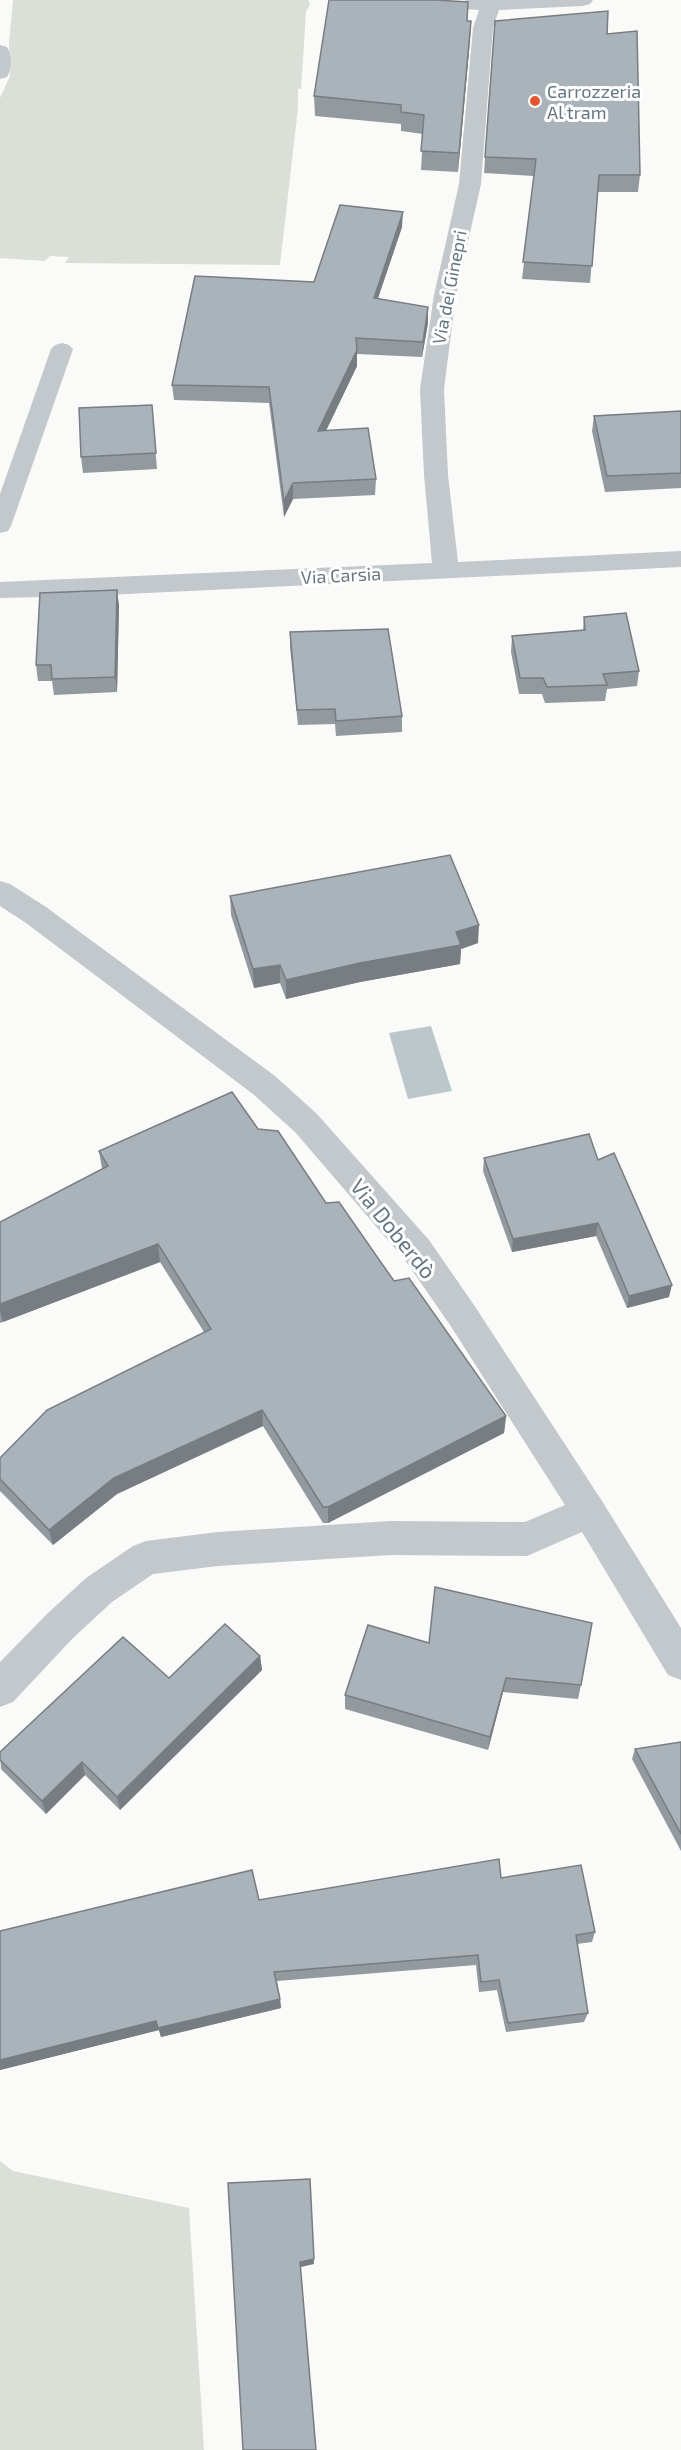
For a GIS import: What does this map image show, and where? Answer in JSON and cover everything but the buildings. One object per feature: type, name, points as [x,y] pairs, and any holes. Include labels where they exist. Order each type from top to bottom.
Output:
[{"type":"street","points":[[450,6],[583,0]]},
{"type":"street","name":"Via dei Ginepri","points":[[446,570],[436,475],[432,389],[445,295],[470,184],[483,28],[491,4]]},
{"type":"street","points":[[0,51],[0,73]]},
{"type":"street","name":"Via Carsia","points":[[0,590],[86,588],[681,559]]},
{"type":"street","name":"Via Doberdò","points":[[0,892],[36,915],[264,1085],[306,1123],[417,1250],[462,1315],[589,1512],[681,1662]]},
{"type":"street","points":[[0,1689],[60,1626],[99,1590],[146,1558],[218,1549],[391,1538],[527,1539],[589,1512]]},
{"type":"lane","points":[[0,526],[62,349]]},
{"type":"shaded area","points":[[13,0],[308,0],[310,4],[306,12],[301,89],[298,89],[298,108],[280,265],[65,263],[69,257],[50,256],[45,261],[0,258],[0,98],[10,76],[9,44]]},
{"type":"shaded area","points":[[431,1026],[452,1091],[408,1099],[389,1033]]},
{"type":"shaded area","points":[[0,2161],[13,2171],[189,2208],[204,2450],[0,2450]]},
{"type":"place","name":"Carrozzeria Al tram","points":[[535,101]]}]
